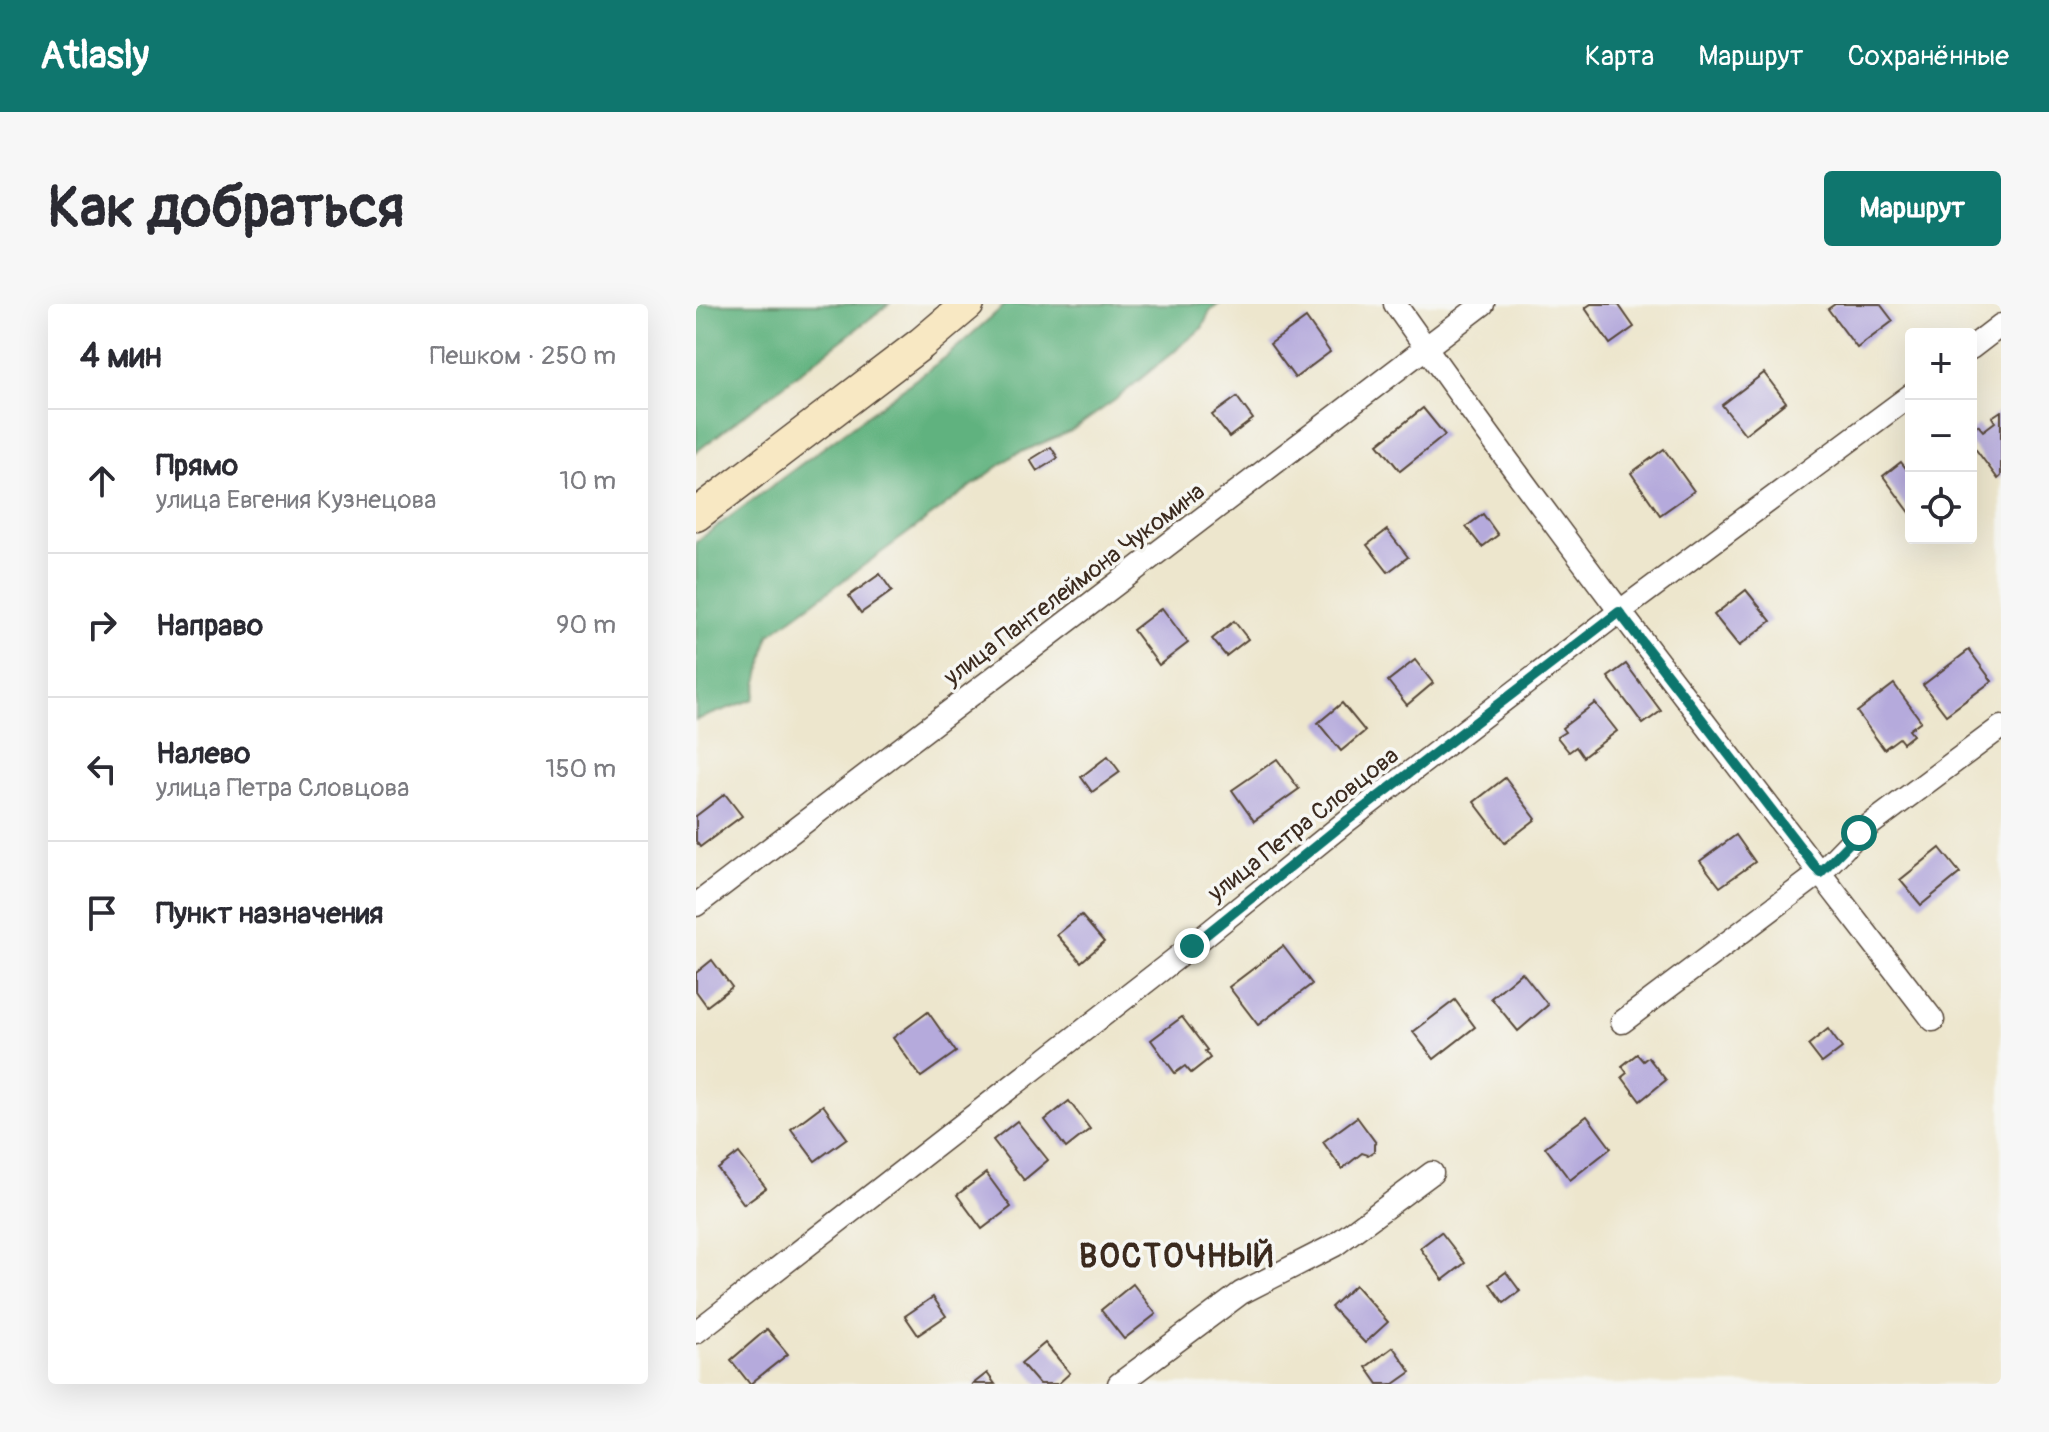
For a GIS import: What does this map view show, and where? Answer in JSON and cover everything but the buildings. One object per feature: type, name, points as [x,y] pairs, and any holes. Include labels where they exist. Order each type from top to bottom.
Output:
[{"type":"main road","points":[[696,515],[922,343],[968,304]]},
{"type":"street","points":[[1395,304],[1619,612],[1933,1020]]},
{"type":"street","name":"улица Пантелеймона Чукомина","points":[[696,905],[1483,304]]},
{"type":"street","points":[[1977,343],[2001,325]]},
{"type":"street","name":"улица Петра Словцова","points":[[696,1332],[1167,966],[1348,820],[1619,612],[1905,399]]},
{"type":"street","points":[[1622,1022],[1820,873],[1859,833],[2001,727]]},
{"type":"street","points":[[1119,1384],[1241,1293],[1335,1245],[1432,1173]]},
{"type":"green space","points":[[696,304],[889,304],[696,452]]},
{"type":"green space","points":[[1006,304],[1219,304],[1210,311],[1202,328],[1115,400],[1071,431],[1014,455],[769,635],[754,699],[696,720],[696,542],[947,356]]},
{"type":"district","name":"ВОСТОЧНЫЙ","points":[[1177,1256]]},
{"type":"route","points":[[1192,946],[1348,820],[1619,612],[1820,873],[1859,833]]}]
